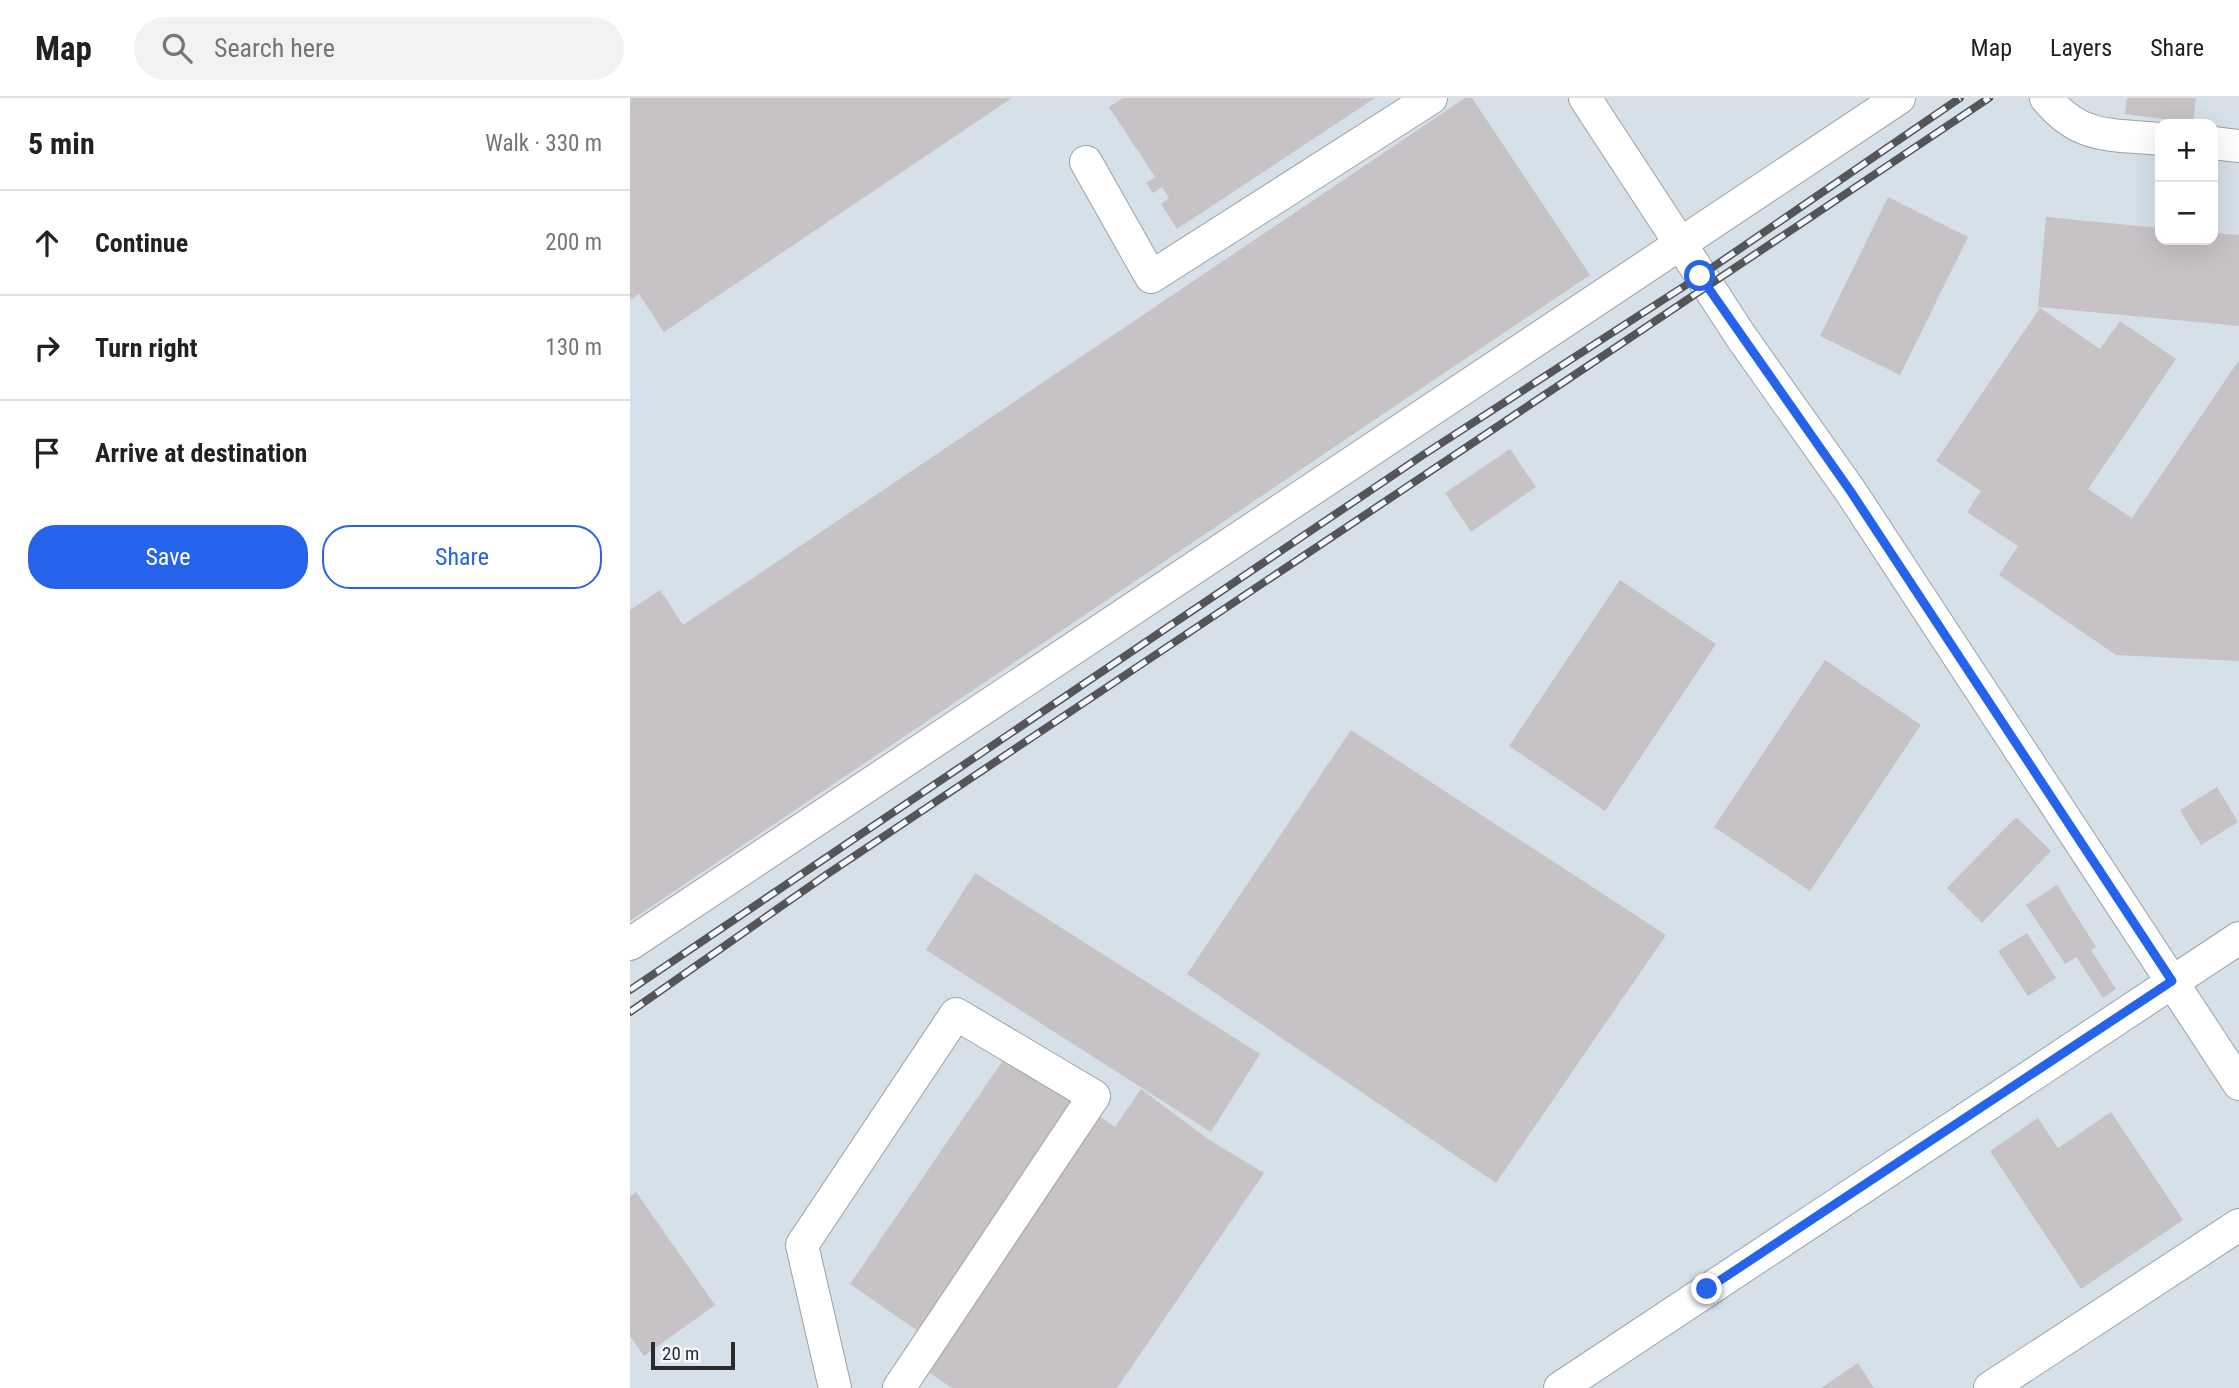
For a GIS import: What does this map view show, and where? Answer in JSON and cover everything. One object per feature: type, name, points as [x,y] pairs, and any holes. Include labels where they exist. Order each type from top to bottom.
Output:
[{"type":"lane","points":[[1086,162],[1151,277],[1431,98]]},
{"type":"lane","points":[[1585,98],[1681,245],[1851,492],[2239,1084]]},
{"type":"lane","points":[[630,944],[1899,98]]},
{"type":"lane","points":[[2046,98],[2061,116],[2089,132],[2155,139]]},
{"type":"lane","points":[[2218,144],[2239,146]]},
{"type":"lane","points":[[1560,1388],[2239,938]]},
{"type":"lane","points":[[835,1388],[802,1245],[956,1014],[1094,1096],[899,1388]]},
{"type":"lane","points":[[1990,1388],[2239,1225]]},
{"type":"shaded area","points":[[630,98],[2239,98],[2239,1388],[630,1388]]},
{"type":"building","points":[[630,98],[1012,98],[664,332],[639,294],[630,300]]},
{"type":"building","points":[[1123,98],[1375,98],[1177,229],[1161,204],[1169,198],[1162,187],[1153,193],[1146,183],[1155,177],[1109,107]]},
{"type":"building","points":[[1465,98],[1472,98],[1590,275],[630,921],[630,610],[660,590],[683,625]]},
{"type":"building","points":[[2127,98],[2196,98],[2193,119],[2163,119],[2125,114]]},
{"type":"building","points":[[1888,197],[1968,237],[1900,375],[1820,336]]},
{"type":"building","points":[[2046,217],[2155,228],[2155,245],[2218,245],[2218,233],[2239,235],[2239,326],[2038,307]]},
{"type":"building","points":[[2040,308],[2100,349],[2120,321],[2176,359],[2088,489],[2132,518],[2239,360],[2239,661],[2116,655],[1999,575],[2018,546],[1967,512],[1981,491],[1936,461]]},
{"type":"building","points":[[1510,449],[1536,487],[1471,532],[1445,493]]},
{"type":"building","points":[[1620,580],[1716,644],[1605,811],[1509,746]]},
{"type":"building","points":[[1825,660],[1921,725],[1810,891],[1714,827]]},
{"type":"building","points":[[1351,730],[1666,935],[1496,1183],[1187,974]]},
{"type":"building","points":[[2217,787],[2238,822],[2201,845],[2180,810]]},
{"type":"building","points":[[2016,817],[2051,851],[1982,923],[1947,888]]},
{"type":"building","points":[[975,873],[1260,1054],[1211,1132],[926,950]]},
{"type":"building","points":[[2057,885],[2096,947],[2091,950],[2116,989],[2103,998],[2076,957],[2065,964],[2026,905]]},
{"type":"building","points":[[2027,933],[2056,978],[2028,996],[1998,951]]},
{"type":"building","points":[[1008,1053],[1115,1127],[1141,1089],[1208,1139],[1264,1173],[1117,1388],[952,1388],[906,1357],[922,1334],[850,1284]]},
{"type":"building","points":[[2111,1112],[2183,1220],[2081,1289],[1990,1151],[2038,1118],[2058,1148]]},
{"type":"building","points":[[636,1192],[715,1305],[644,1356],[630,1336],[630,1197]]},
{"type":"building","points":[[1858,1363],[1874,1388],[1821,1388]]},
{"type":"railway","points":[[630,990],[1423,455],[1700,276],[1960,98]]},
{"type":"railway","points":[[630,1012],[826,875],[1989,98]]},
{"type":"route","points":[[1700,276],[1851,492],[2172,981],[1707,1289]]}]
